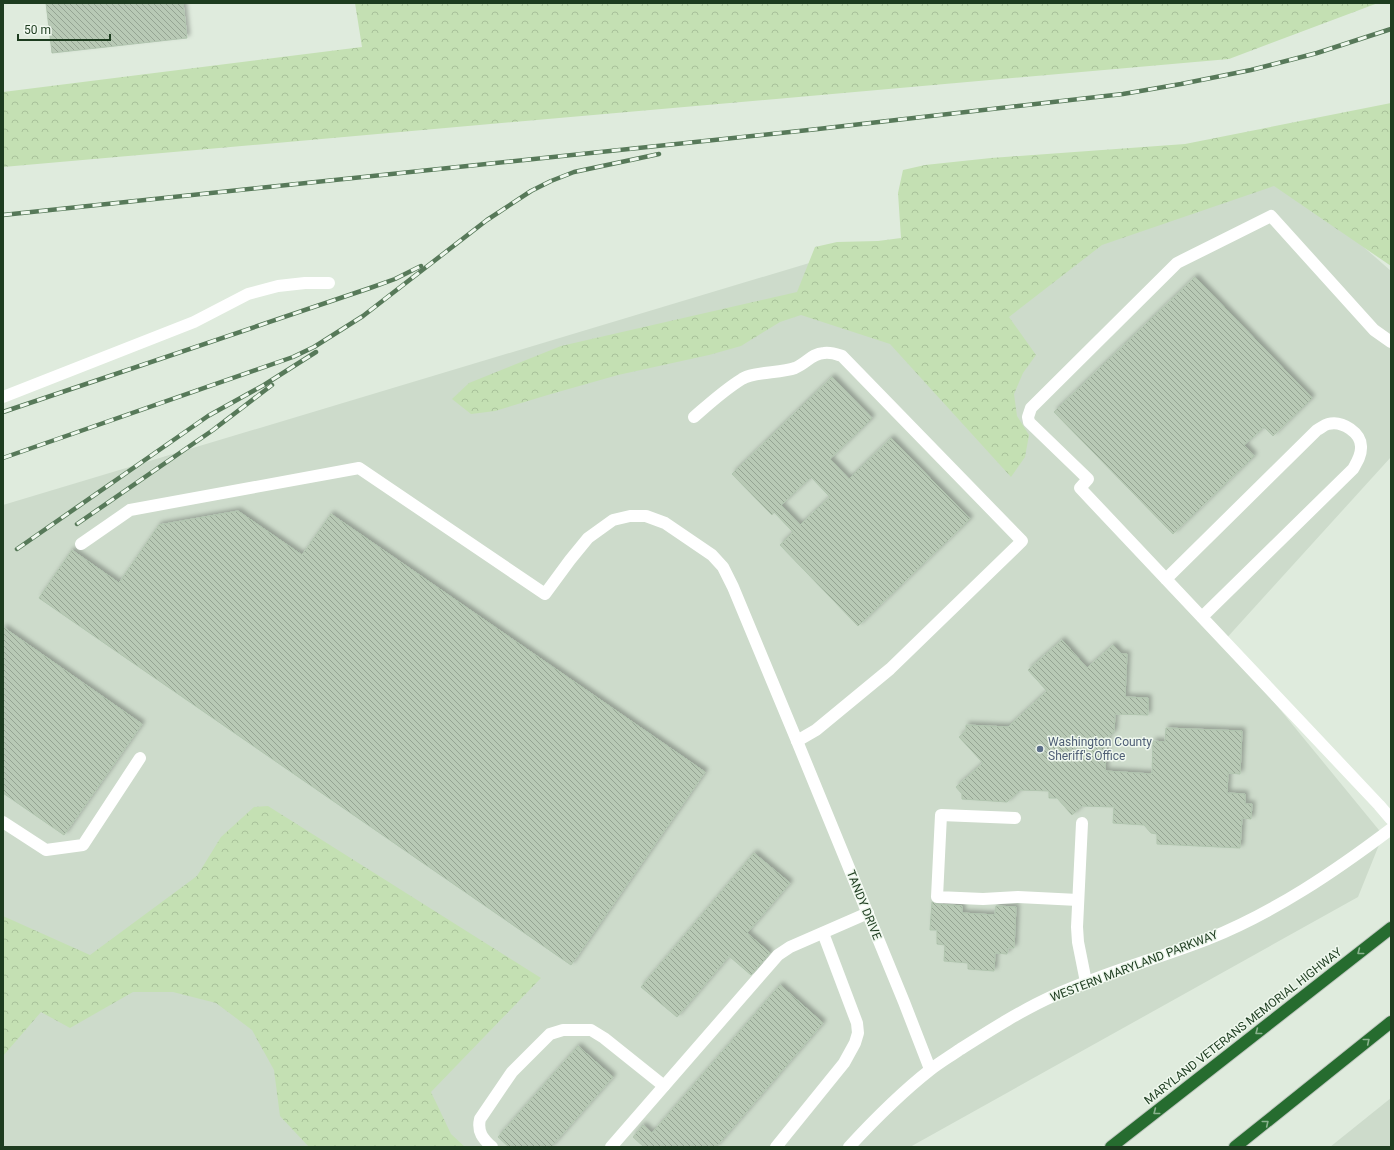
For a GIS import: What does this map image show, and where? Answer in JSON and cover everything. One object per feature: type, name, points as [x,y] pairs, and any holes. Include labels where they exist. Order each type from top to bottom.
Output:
[{"type":"highway","name":"MARYLAND VETERANS MEMORIAL HIGHWAY","points":[[1112,1147],[1391,928]]},
{"type":"highway","points":[[1235,1147],[1391,1022]]},
{"type":"street","points":[[1391,342],[1374,330],[1271,216],[1177,263],[1031,408],[1028,417],[1029,422],[1088,479],[1080,488],[1380,805],[1391,819]]},
{"type":"street","points":[[3,397],[194,322],[248,294],[278,286],[305,283],[329,283]]},
{"type":"street","points":[[694,417],[743,378],[796,367],[804,363],[813,355],[834,353],[842,356],[1022,541],[890,669],[816,730],[797,741]]},
{"type":"street","points":[[1166,580],[1317,430],[1328,424],[1337,423],[1346,426],[1355,433],[1362,448],[1360,457],[1353,469],[1202,617]]},
{"type":"street","name":"TANDY DRIVE","points":[[81,544],[130,510],[359,468],[545,594],[588,538],[614,520],[630,516],[646,516],[665,523],[712,555],[723,567],[733,587],[868,913],[930,1069]]},
{"type":"street","points":[[3,822],[46,850],[83,845],[140,758]]},
{"type":"street","points":[[1015,818],[941,815],[937,897],[982,899],[1018,897],[1078,900]]},
{"type":"street","points":[[1082,823],[1078,900],[1078,942],[1086,982]]},
{"type":"street","name":"WESTERN MARYLAND PARKWAY","points":[[849,1147],[930,1069],[1008,1020],[1052,996],[1108,973],[1209,939],[1254,918],[1307,888],[1352,858],[1391,829]]},
{"type":"street","points":[[611,1147],[778,955],[790,947],[868,913]]},
{"type":"street","points":[[776,1147],[844,1063],[855,1043],[858,1033],[857,1023],[823,933]]},
{"type":"street","points":[[492,1147],[483,1139],[478,1127],[480,1119],[512,1072],[550,1034],[564,1030],[591,1030],[604,1038],[664,1086]]},
{"type":"shaded area","points":[[1261,157],[1391,271],[1391,457],[1224,641],[1383,835],[1358,897],[910,1147],[3,1147],[3,505],[816,261]]},
{"type":"shaded area","points":[[1391,1098],[1391,1147],[1330,1147]]},
{"type":"green space","points":[[355,3],[1378,3],[1229,59],[3,167],[3,92],[362,47]]},
{"type":"green space","points":[[1391,103],[1391,266],[1274,186],[1102,245],[1009,317],[1036,355],[1023,373],[1014,394],[1017,416],[1029,435],[1025,457],[1011,477],[890,344],[801,315],[780,322],[741,346],[709,355],[618,375],[495,411],[471,414],[452,399],[469,383],[561,346],[797,292],[815,247],[837,242],[878,241],[901,238],[898,193],[903,170],[925,165],[991,158],[1185,144]]},
{"type":"green space","points":[[268,806],[541,978],[431,1092],[451,1134],[465,1147],[309,1147],[280,1116],[274,1070],[252,1030],[216,1003],[173,992],[133,992],[70,1028],[41,1012],[3,1056],[3,916],[90,955],[197,876],[221,837],[254,807]]},
{"type":"building","points":[[46,3],[183,3],[187,38],[52,53]]},
{"type":"building","points":[[1195,277],[1312,398],[1273,436],[1264,427],[1244,445],[1254,456],[1173,534],[1054,412]]},
{"type":"building","points":[[832,377],[872,418],[830,459],[849,479],[891,438],[970,519],[858,626],[780,545],[793,532],[774,512],[772,515],[732,474]],"holes":[[[811,477],[830,497],[800,525],[781,505]]]},
{"type":"building","points":[[238,511],[302,555],[331,514],[705,772],[571,965],[39,598],[72,550],[119,583],[159,525]]},
{"type":"building","points":[[3,627],[142,724],[64,835],[3,793]]},
{"type":"building","points":[[1062,640],[1087,668],[1113,645],[1121,654],[1127,654],[1125,697],[1148,698],[1148,715],[1115,714],[1114,732],[1107,738],[1105,771],[1152,774],[1153,741],[1165,742],[1166,728],[1242,731],[1240,774],[1228,773],[1227,793],[1245,794],[1245,804],[1252,804],[1251,819],[1242,818],[1240,848],[1157,844],[1157,834],[1151,833],[1144,825],[1113,823],[1114,807],[1082,806],[1072,815],[1057,798],[1049,798],[1049,791],[1020,790],[1007,802],[962,799],[962,794],[956,787],[983,763],[959,737],[966,731],[966,725],[1008,727],[1047,691],[1028,670]]},
{"type":"building","points":[[754,853],[790,883],[747,933],[770,953],[751,975],[729,956],[677,1017],[641,987]]},
{"type":"building","points":[[932,902],[937,904],[962,906],[962,913],[995,915],[996,906],[1016,907],[1014,948],[1008,948],[1007,954],[995,953],[994,971],[968,969],[968,963],[944,961],[945,945],[937,944],[937,930],[930,930]]},
{"type":"building","points":[[780,985],[823,1023],[716,1147],[644,1147],[633,1137],[643,1125],[652,1133]]},
{"type":"building","points":[[578,1046],[613,1077],[551,1147],[509,1147],[498,1137]]},
{"type":"railway","points":[[3,215],[818,129],[1123,94],[1251,70],[1317,53],[1391,29]]},
{"type":"railway","points":[[3,458],[293,357],[314,347],[363,316],[487,220],[531,191],[574,172],[659,154]]},
{"type":"railway","points":[[3,412],[370,288],[395,279],[421,266]]},
{"type":"railway","points":[[17,549],[208,416],[264,385],[316,352]]},
{"type":"railway","points":[[77,524],[213,430],[272,385]]},
{"type":"place","name":"Washington County Sheriff's Office","points":[[1040,749]]}]
